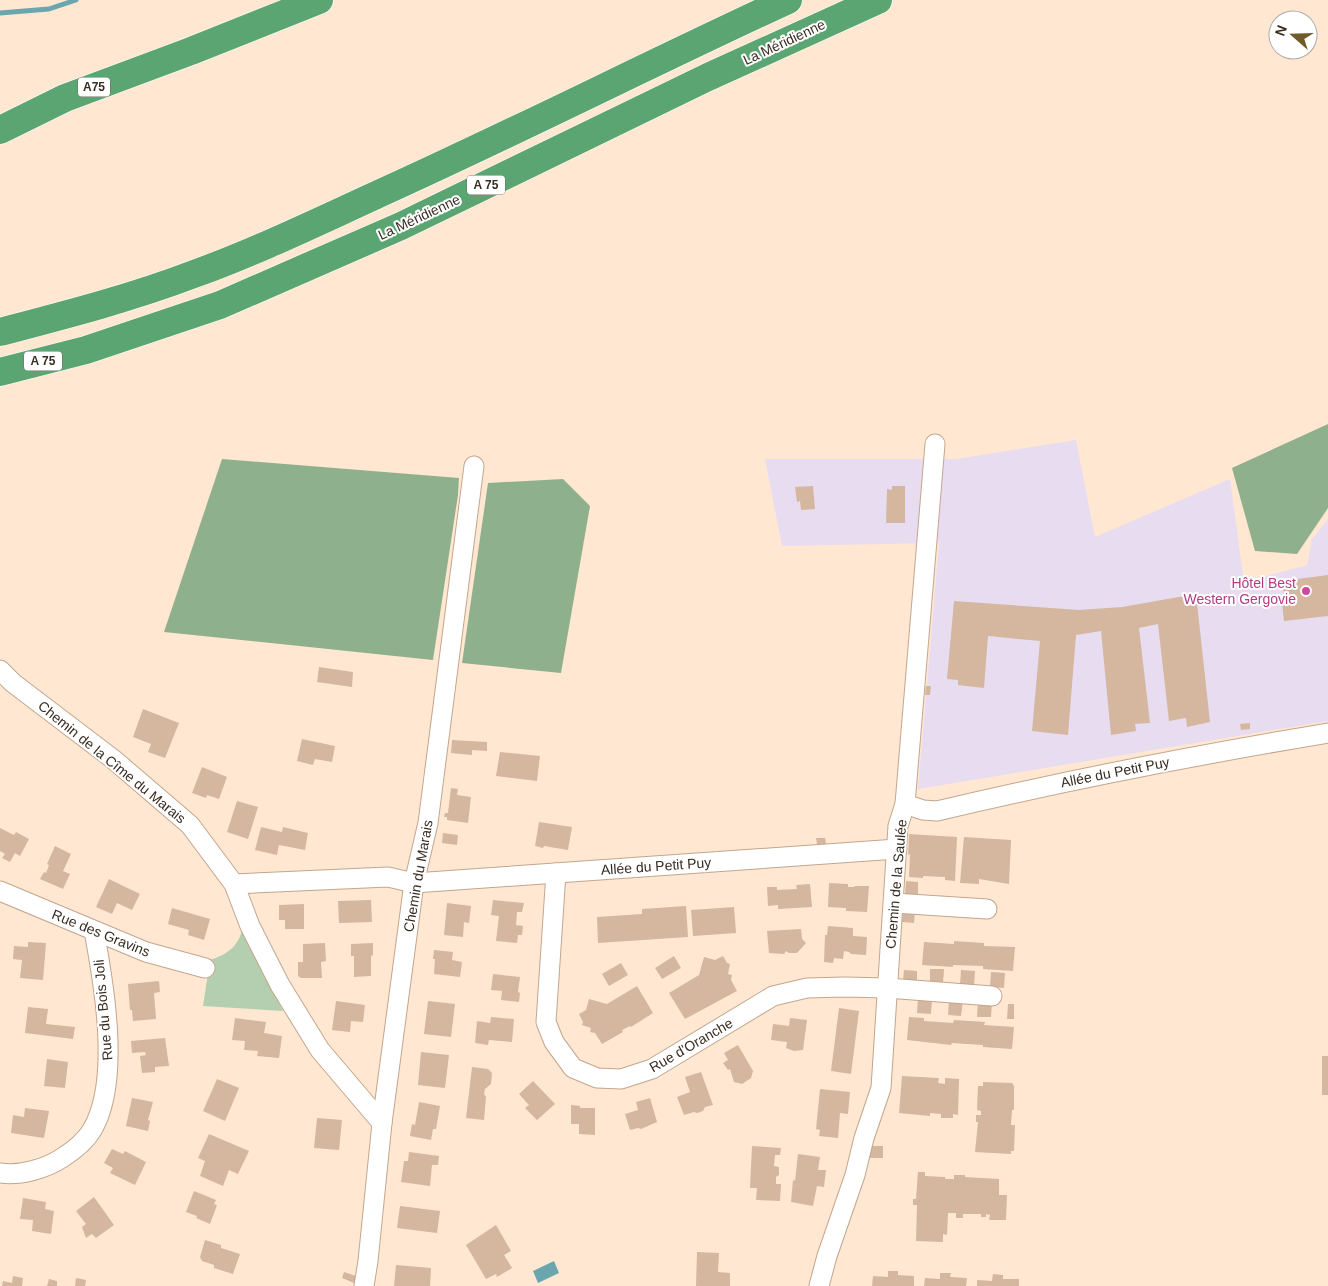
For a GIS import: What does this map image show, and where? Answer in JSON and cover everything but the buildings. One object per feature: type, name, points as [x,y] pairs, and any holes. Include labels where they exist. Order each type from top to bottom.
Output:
[{"type":"highway","points":[[0,150],[191,51],[319,0]]},
{"type":"highway","name":"A 75","points":[[0,332],[88,309],[185,278],[268,244],[432,170],[788,0]]},
{"type":"highway","name":"La Méridienne","points":[[0,372],[86,350],[220,305],[401,226],[708,77],[878,0]]},
{"type":"highway","name":"A75","points":[[0,130],[65,98],[191,51]]},
{"type":"highway","points":[[0,389],[86,350]]},
{"type":"street","name":"Chemin de la Saulée","points":[[819,1286],[881,1088],[898,826],[905,804],[934,444]]},
{"type":"street","name":"Chemin du Marais","points":[[364,1286],[382,1123],[414,883],[428,823],[474,466]]},
{"type":"street","name":"Chemin de la Cîme du Marais","points":[[0,670],[112,759],[190,825],[234,884],[250,926],[280,985],[320,1050],[382,1123]]},
{"type":"street","name":"Allée du Petit Puy","points":[[905,804],[923,810],[937,811],[1028,789],[1169,761],[1328,733]]},
{"type":"street","name":"Allée du Petit Puy","points":[[414,883],[897,849]]},
{"type":"street","name":"Rue d'Oranche","points":[[556,873],[546,1022],[554,1042],[573,1068],[597,1078],[621,1079],[652,1069],[773,996],[807,988],[887,988],[992,996]]},
{"type":"street","points":[[234,884],[388,877],[414,883]]},
{"type":"street","name":"Rue des Gravins","points":[[0,891],[146,952],[205,968]]},
{"type":"street","points":[[894,903],[987,909]]},
{"type":"street","name":"Rue du Bois Joli","points":[[0,1173],[26,1172],[52,1165],[75,1150],[92,1130],[100,1110],[108,1075],[108,1041],[105,999],[94,931]]},
{"type":"shaded area","points":[[1076,440],[1095,537],[1230,479],[1244,582],[1307,565],[1312,539],[1328,519],[1328,721],[918,789],[939,543],[782,546],[765,459],[956,459]]},
{"type":"green space","points":[[1328,424],[1328,508],[1297,554],[1255,551],[1232,468]]},
{"type":"green space","points":[[222,459],[459,478],[433,660],[164,632]]},
{"type":"green space","points":[[563,479],[590,506],[561,673],[462,663],[488,483]]},
{"type":"green space","points":[[242,930],[283,1011],[203,1006],[210,960],[230,950],[238,941]]},
{"type":"water","points":[[554,1261],[559,1273],[538,1283],[533,1271]]},
{"type":"waterway","points":[[0,13],[49,9],[76,0]]},
{"type":"place","name":"Hôtel Best Western Gergovie","points":[[1306,591]]}]
